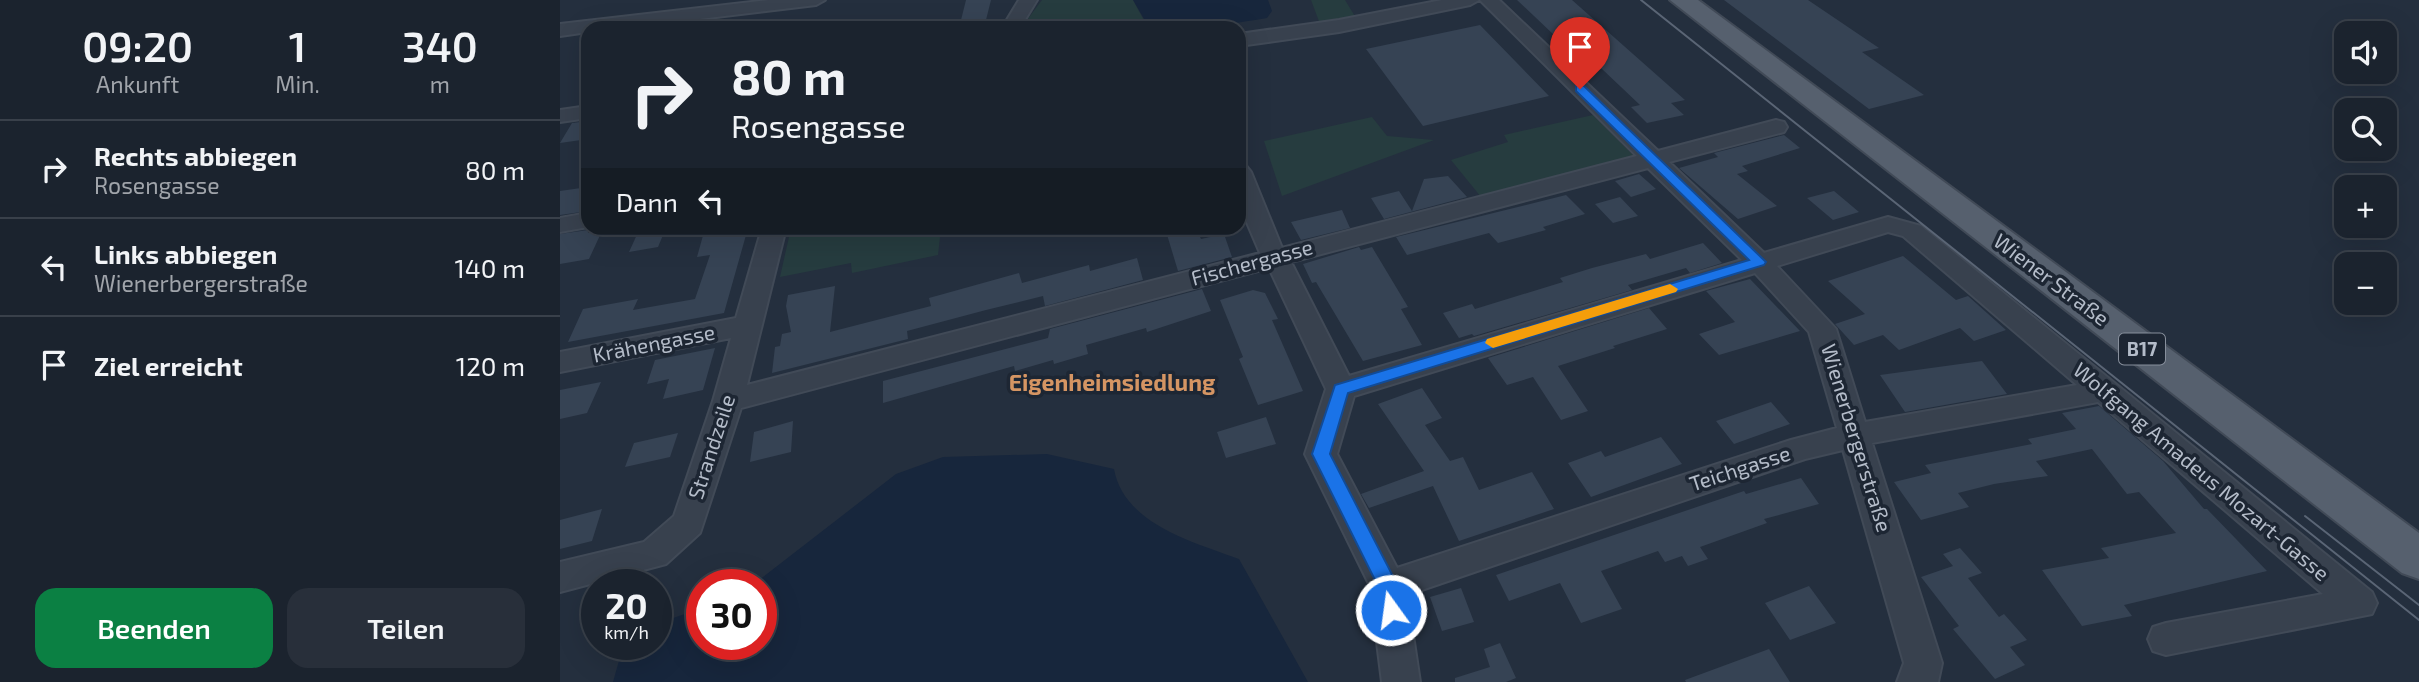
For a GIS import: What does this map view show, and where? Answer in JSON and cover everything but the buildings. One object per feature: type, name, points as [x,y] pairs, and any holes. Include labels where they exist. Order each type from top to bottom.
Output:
[{"type":"main road","name":"Wiener Straße","points":[[1682,0],[2419,559]]},
{"type":"street","points":[[637,21],[816,0]]},
{"type":"street","points":[[1015,21],[1028,0]]},
{"type":"street","points":[[1246,39],[1339,26],[1470,0]]},
{"type":"street","name":"Wienerbergerstraße","points":[[1489,0],[1759,262],[1822,328],[1923,663],[1919,679]]},
{"type":"street","points":[[560,30],[581,28]]},
{"type":"street","points":[[560,116],[581,113]]},
{"type":"street","name":"Fischergasse","points":[[728,401],[1776,127]]},
{"type":"street","points":[[1246,190],[1267,246],[1276,257],[1341,389],[1321,454],[1388,586],[1401,682]]},
{"type":"street","points":[[560,225],[581,221]]},
{"type":"street","name":"Wolfgang Amadeus Mozart-Gasse","points":[[1759,262],[1888,224],[1912,231],[2359,603],[2166,639]]},
{"type":"street","name":"Strandzeile","points":[[561,579],[654,554],[688,523],[728,401],[772,235]]},
{"type":"street","points":[[1341,389],[1759,262]]},
{"type":"street","name":"Krähengasse","points":[[560,362],[749,325]]},
{"type":"street","name":"Teichgasse","points":[[1388,586],[1802,448],[1855,435],[2102,391]]},
{"type":"green space","points":[[1042,0],[1133,0],[1144,21],[1026,21]]},
{"type":"green space","points":[[1311,0],[1345,0],[1356,18],[1320,24]]},
{"type":"green space","points":[[721,16],[719,21],[682,21]]},
{"type":"green space","points":[[1593,115],[1635,157],[1481,197],[1451,160],[1508,142],[1504,135]]},
{"type":"green space","points":[[1372,117],[1387,136],[1434,140],[1282,196],[1264,141]]},
{"type":"green space","points":[[789,235],[940,235],[938,255],[852,273],[851,263],[780,277]]},
{"type":"water","points":[[1133,0],[1268,0],[1272,11],[1267,18],[1246,21],[1145,21]]},
{"type":"water","points":[[1047,454],[1114,469],[1120,488],[1131,504],[1146,517],[1182,538],[1239,559],[1308,682],[613,682],[619,660],[672,660],[672,618],[686,614],[686,660],[777,660],[777,569],[773,569],[896,474],[943,457]]},
{"type":"tram line","points":[[1641,0],[2419,620]]},
{"type":"tram line","points":[[2305,516],[2419,605]]},
{"type":"slow traffic","points":[[1493,343],[1670,289]]},
{"type":"district","name":"Eigenheimsiedlung","points":[[1112,383]]},
{"type":"route","points":[[1391,610],[1388,586],[1321,454],[1341,389],[1759,262],[1580,89]]}]
